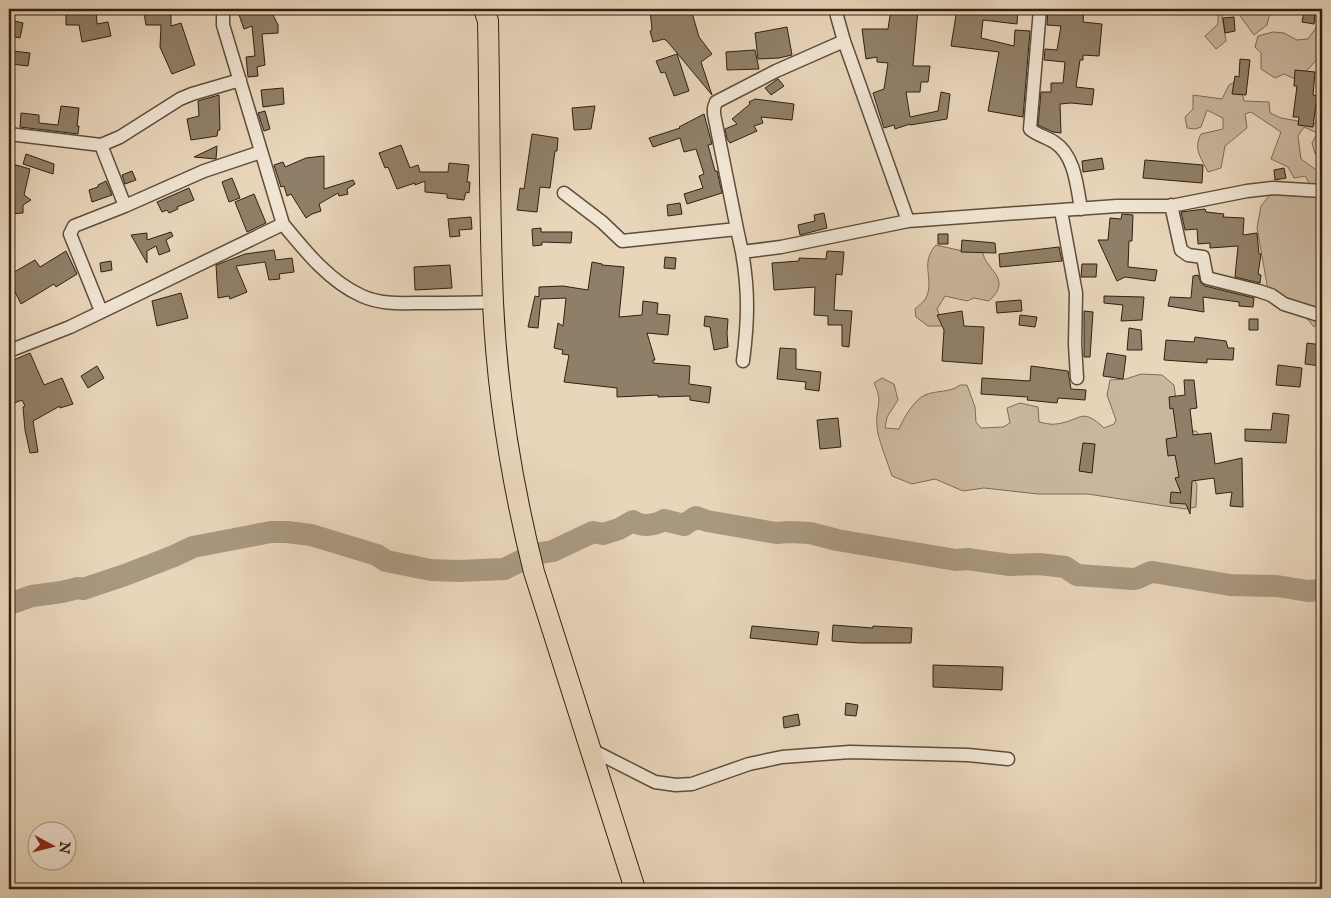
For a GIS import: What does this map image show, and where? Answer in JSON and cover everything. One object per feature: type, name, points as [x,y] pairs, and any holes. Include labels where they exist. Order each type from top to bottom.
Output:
[{"type":"highway","points":[[488,13],[493,302],[501,399],[523,526],[534,572],[635,889]]},
{"type":"street","points":[[223,9],[223,25],[283,224],[303,248],[332,277],[349,290],[384,303],[493,302]]},
{"type":"street","points":[[835,9],[844,41],[908,221]]},
{"type":"street","points":[[1040,9],[1030,129],[1062,148],[1074,176],[1081,209]]},
{"type":"street","points":[[743,361],[748,310],[746,275],[714,108],[716,102],[776,71],[844,41]]},
{"type":"street","points":[[9,134],[101,145],[120,137],[180,99],[240,80]]},
{"type":"street","points":[[101,145],[125,206]]},
{"type":"street","points":[[101,311],[70,234],[74,226],[204,171],[261,152]]},
{"type":"street","points":[[742,252],[781,248],[908,221],[1117,206],[1171,205],[1272,188],[1322,191]]},
{"type":"street","points":[[564,194],[602,222],[622,241],[737,229]]},
{"type":"street","points":[[1171,205],[1181,250],[1188,255],[1203,257],[1207,278],[1259,290],[1271,295],[1284,304],[1322,316]]},
{"type":"street","points":[[1061,210],[1076,293],[1075,337],[1077,378]]},
{"type":"street","points":[[9,351],[70,326],[283,224]]},
{"type":"street","points":[[590,748],[655,782],[676,785],[692,784],[749,764],[782,757],[850,752],[968,755],[1008,759]]},
{"type":"shaded area","points":[[1214,9],[1230,9],[1222,16],[1226,41],[1216,49],[1205,36],[1218,24],[1218,15]]},
{"type":"shaded area","points":[[1238,9],[1263,12],[1263,9],[1271,9],[1267,25],[1254,35],[1238,13]]},
{"type":"shaded area","points":[[1306,9],[1317,9],[1316,12],[1322,19],[1322,54],[1300,78],[1295,79],[1284,74],[1275,78],[1261,69],[1261,53],[1255,47],[1258,36],[1273,32],[1284,33],[1297,40],[1308,39],[1318,25]]},
{"type":"shaded area","points":[[1239,80],[1244,101],[1269,102],[1270,113],[1281,118],[1315,124],[1318,115],[1322,115],[1321,151],[1315,154],[1312,143],[1317,133],[1304,127],[1298,136],[1301,159],[1322,174],[1322,183],[1310,184],[1305,176],[1294,178],[1288,167],[1271,159],[1281,132],[1251,112],[1245,114],[1247,128],[1225,146],[1221,168],[1208,172],[1199,153],[1199,140],[1201,134],[1223,129],[1223,118],[1207,110],[1201,127],[1195,129],[1187,128],[1185,117],[1193,109],[1193,95],[1222,99],[1229,85]]},
{"type":"shaded area","points":[[1322,189],[1322,318],[1314,327],[1301,311],[1270,301],[1257,228],[1261,206],[1274,190]]},
{"type":"shaded area","points":[[936,245],[967,252],[982,250],[984,257],[999,280],[999,286],[989,301],[974,298],[967,301],[945,296],[937,309],[943,324],[941,326],[928,326],[916,317],[915,309],[925,299],[928,291],[929,259]]},
{"type":"shaded area","points":[[1141,374],[1162,375],[1174,385],[1180,430],[1196,431],[1203,439],[1194,478],[1197,485],[1196,507],[1185,509],[1088,494],[1038,494],[984,488],[963,491],[935,479],[912,484],[892,476],[877,431],[879,405],[874,383],[882,378],[894,384],[898,400],[887,417],[885,428],[899,429],[906,415],[921,397],[934,392],[956,388],[960,385],[967,385],[975,407],[976,422],[981,428],[1003,427],[1010,423],[1007,408],[1020,403],[1038,407],[1039,422],[1056,424],[1085,416],[1096,421],[1104,428],[1114,424],[1116,420],[1107,395],[1110,380],[1126,379]]},
{"type":"building","points":[[66,9],[96,9],[97,24],[108,22],[111,36],[82,42],[79,25],[66,25]]},
{"type":"building","points":[[148,9],[169,11],[171,26],[181,23],[195,65],[172,74],[160,47],[161,25],[146,25],[144,13],[148,13]]},
{"type":"building","points":[[237,9],[270,9],[278,25],[278,33],[262,34],[265,65],[257,67],[258,76],[248,77],[246,57],[255,56],[252,26],[244,29]]},
{"type":"building","points":[[650,9],[691,9],[699,37],[712,54],[701,62],[712,95],[667,41],[664,39],[653,42],[650,31],[652,30]]},
{"type":"building","points":[[891,9],[918,9],[913,66],[930,66],[928,82],[921,82],[920,92],[906,92],[910,117],[938,111],[941,92],[950,94],[947,119],[910,124],[895,129],[894,125],[884,128],[873,93],[884,89],[888,63],[877,62],[877,57],[866,59],[862,29],[888,29]]},
{"type":"building","points":[[957,9],[1018,9],[1017,24],[983,20],[981,38],[1014,46],[1015,30],[1030,31],[1023,117],[988,111],[999,52],[951,46]]},
{"type":"building","points":[[1048,9],[1084,9],[1083,22],[1102,24],[1099,56],[1083,55],[1083,60],[1080,60],[1076,87],[1094,89],[1092,105],[1060,104],[1061,133],[1053,132],[1038,125],[1041,92],[1051,92],[1051,83],[1063,83],[1065,62],[1044,60],[1045,49],[1057,50],[1061,26],[1047,25]]},
{"type":"building","points":[[1304,12],[1315,13],[1314,24],[1302,22]]},
{"type":"building","points":[[1234,17],[1235,31],[1225,33],[1223,18]]},
{"type":"building","points":[[14,21],[23,23],[20,38],[11,36]]},
{"type":"building","points":[[787,27],[792,55],[758,59],[755,33]]},
{"type":"building","points":[[755,50],[759,69],[727,70],[726,52]]},
{"type":"building","points":[[13,51],[30,53],[28,66],[11,64]]},
{"type":"building","points":[[677,54],[689,91],[674,96],[665,72],[661,73],[656,61]]},
{"type":"building","points":[[1240,59],[1250,60],[1246,95],[1232,94],[1235,76],[1239,77]]},
{"type":"building","points":[[1295,70],[1315,72],[1313,95],[1317,96],[1313,127],[1298,125],[1299,117],[1293,117],[1297,86],[1294,86]]},
{"type":"building","points":[[778,79],[784,86],[771,95],[765,88]]},
{"type":"building","points":[[283,88],[284,104],[263,107],[261,90]]},
{"type":"building","points":[[219,95],[220,130],[218,130],[217,136],[191,140],[187,119],[199,116],[198,101]]},
{"type":"building","points":[[755,99],[794,104],[792,120],[761,117],[763,123],[754,126],[757,131],[730,143],[725,129],[737,124],[732,119],[750,104],[749,102]]},
{"type":"building","points":[[61,106],[79,108],[78,134],[20,127],[21,113],[39,115],[39,123],[58,125]]},
{"type":"building","points":[[595,106],[591,129],[574,130],[572,108]]},
{"type":"building","points":[[265,111],[270,129],[264,131],[258,113]]},
{"type":"building","points":[[704,114],[712,144],[708,145],[722,193],[687,204],[684,194],[703,188],[699,176],[704,174],[696,149],[684,152],[680,138],[653,147],[649,138],[680,128]]},
{"type":"building","points":[[532,134],[558,138],[550,188],[540,187],[537,212],[517,210],[520,188],[524,189]]},
{"type":"building","points":[[401,145],[410,168],[418,165],[420,172],[448,172],[449,163],[469,165],[467,182],[470,182],[469,193],[466,192],[464,200],[447,198],[447,194],[425,192],[425,181],[397,189],[388,167],[385,168],[379,153]]},
{"type":"building","points":[[217,146],[216,159],[194,157]]},
{"type":"building","points":[[26,154],[54,164],[53,174],[23,164]]},
{"type":"building","points":[[324,156],[324,189],[353,180],[355,184],[347,189],[348,194],[339,196],[338,193],[319,204],[321,211],[306,218],[291,194],[287,196],[284,186],[281,187],[274,165],[283,162],[285,167],[306,158]]},
{"type":"building","points":[[1102,158],[1104,169],[1083,172],[1082,161]]},
{"type":"building","points":[[1145,160],[1203,165],[1202,183],[1143,178]]},
{"type":"building","points":[[9,163],[30,169],[24,195],[31,200],[23,205],[23,213],[9,214]]},
{"type":"building","points":[[1284,168],[1286,178],[1275,180],[1274,170]]},
{"type":"building","points":[[132,171],[136,180],[125,184],[122,175]]},
{"type":"building","points":[[232,178],[240,198],[229,202],[222,182]]},
{"type":"building","points":[[106,181],[112,195],[92,202],[89,190],[98,187],[98,185]]},
{"type":"building","points":[[189,188],[194,200],[177,207],[178,209],[169,213],[167,210],[162,212],[157,202]]},
{"type":"building","points":[[254,194],[266,223],[247,232],[235,202]]},
{"type":"building","points":[[680,203],[682,214],[668,216],[667,205]]},
{"type":"building","points":[[1205,209],[1206,212],[1224,214],[1223,217],[1244,218],[1243,235],[1257,233],[1259,254],[1261,254],[1258,274],[1261,275],[1260,283],[1235,277],[1238,246],[1210,248],[1210,243],[1198,244],[1197,229],[1185,230],[1181,212]]},
{"type":"building","points":[[824,213],[827,228],[800,235],[798,225],[815,221],[814,215]]},
{"type":"building","points":[[1122,214],[1133,215],[1128,267],[1157,270],[1155,281],[1125,277],[1117,281],[1098,240],[1108,240],[1110,218],[1121,219]]},
{"type":"building","points":[[471,217],[472,229],[459,230],[460,236],[450,237],[448,219]]},
{"type":"building","points":[[541,228],[541,232],[572,232],[571,243],[542,242],[542,245],[533,246],[532,229]]},
{"type":"building","points":[[171,232],[173,236],[166,240],[170,251],[159,255],[156,246],[147,251],[147,263],[131,235],[147,233],[147,240]]},
{"type":"building","points":[[938,234],[948,234],[948,244],[938,244]]},
{"type":"building","points":[[962,240],[995,243],[996,253],[961,252]]},
{"type":"building","points":[[1059,247],[1062,261],[1000,267],[999,254]]},
{"type":"building","points":[[274,250],[276,260],[292,258],[294,272],[279,274],[280,279],[269,280],[265,262],[236,266],[247,292],[230,299],[229,296],[218,298],[216,265],[245,254]]},
{"type":"building","points":[[66,251],[77,274],[56,287],[54,284],[21,304],[9,280],[9,275],[35,260],[40,267]]},
{"type":"building","points":[[827,251],[844,252],[842,275],[836,274],[834,310],[852,311],[849,347],[842,346],[842,325],[828,325],[828,316],[814,315],[815,287],[774,290],[772,263],[799,261],[799,258],[826,259]]},
{"type":"building","points":[[665,257],[676,258],[675,269],[664,268]]},
{"type":"building","points":[[111,261],[112,270],[101,272],[100,263]]},
{"type":"building","points":[[592,262],[624,267],[619,317],[642,315],[643,301],[658,303],[657,314],[670,315],[668,335],[647,333],[655,360],[653,360],[653,363],[690,366],[689,384],[711,387],[709,403],[690,400],[690,396],[617,397],[617,388],[564,382],[569,355],[562,354],[563,350],[554,348],[558,323],[563,326],[566,298],[541,299],[538,328],[528,327],[535,296],[539,297],[539,287],[563,286],[588,290]]},
{"type":"building","points":[[1082,264],[1097,264],[1096,277],[1081,277]]},
{"type":"building","points":[[450,265],[452,288],[415,290],[414,267]]},
{"type":"building","points":[[1198,275],[1201,283],[1205,286],[1254,298],[1253,307],[1239,306],[1239,302],[1203,297],[1204,312],[1168,306],[1170,297],[1191,298],[1193,276]]},
{"type":"building","points":[[181,293],[188,318],[157,326],[152,301]]},
{"type":"building","points":[[1104,296],[1144,297],[1142,320],[1121,321],[1123,305],[1104,303]]},
{"type":"building","points":[[1021,300],[1022,311],[997,313],[996,302]]},
{"type":"building","points":[[962,311],[964,326],[984,327],[982,364],[942,361],[944,330],[937,315]]},
{"type":"building","points":[[1084,311],[1093,312],[1090,357],[1084,357]]},
{"type":"building","points":[[1020,315],[1037,317],[1035,327],[1019,325]]},
{"type":"building","points":[[705,316],[728,319],[728,347],[714,350],[710,327],[704,326]]},
{"type":"building","points":[[1249,319],[1258,319],[1258,330],[1249,330]]},
{"type":"building","points":[[1129,328],[1141,330],[1142,350],[1127,350]]},
{"type":"building","points":[[1195,337],[1226,341],[1228,348],[1234,348],[1233,360],[1207,359],[1207,363],[1164,360],[1166,340],[1194,342]]},
{"type":"building","points":[[1307,343],[1322,345],[1321,366],[1305,364]]},
{"type":"building","points":[[780,348],[796,349],[796,369],[821,372],[819,391],[805,389],[806,382],[777,379]]},
{"type":"building","points":[[30,353],[44,385],[62,378],[73,404],[60,408],[60,406],[33,421],[38,452],[30,453],[25,430],[23,407],[25,406],[22,400],[9,405],[9,362]]},
{"type":"building","points":[[1107,353],[1126,356],[1123,379],[1103,376]]},
{"type":"building","points":[[1278,365],[1302,368],[1300,387],[1276,385]]},
{"type":"building","points":[[97,366],[104,378],[88,388],[81,376]]},
{"type":"building","points":[[1031,366],[1068,371],[1071,389],[1086,390],[1085,400],[1058,398],[1057,403],[1027,400],[1028,397],[981,394],[982,378],[1030,381]]},
{"type":"building","points":[[1184,380],[1194,380],[1197,408],[1190,409],[1193,435],[1211,433],[1215,464],[1242,458],[1243,507],[1230,506],[1232,492],[1216,494],[1214,478],[1192,481],[1190,514],[1186,504],[1170,503],[1171,492],[1181,493],[1175,478],[1179,477],[1175,455],[1168,456],[1166,439],[1177,437],[1173,408],[1170,409],[1169,397],[1185,395]]},
{"type":"building","points":[[1273,413],[1289,415],[1286,443],[1245,441],[1245,429],[1271,430]]},
{"type":"building","points":[[838,418],[841,447],[820,449],[817,420]]},
{"type":"building","points":[[1083,443],[1095,444],[1092,473],[1079,471]]},
{"type":"building","points":[[833,625],[912,628],[911,643],[832,641]]},
{"type":"building","points":[[752,626],[819,632],[817,645],[750,638]]},
{"type":"building","points":[[933,665],[1003,667],[1002,690],[933,687]]},
{"type":"building","points":[[846,703],[858,705],[856,716],[845,715]]},
{"type":"building","points":[[798,714],[800,725],[784,728],[783,717]]},
{"type":"waterway","points":[[9,604],[32,596],[78,588],[83,589],[125,575],[193,547],[271,532],[311,535],[377,555],[386,561],[431,570],[459,571],[504,569],[535,554],[553,551],[593,532],[603,534],[619,529],[633,521],[646,525],[664,520],[684,525],[696,517],[707,521],[776,533],[810,533],[837,540],[956,560],[967,559],[1010,565],[1039,564],[1065,567],[1077,575],[1133,579],[1153,572],[1230,585],[1277,586],[1308,591],[1322,590]]}]
